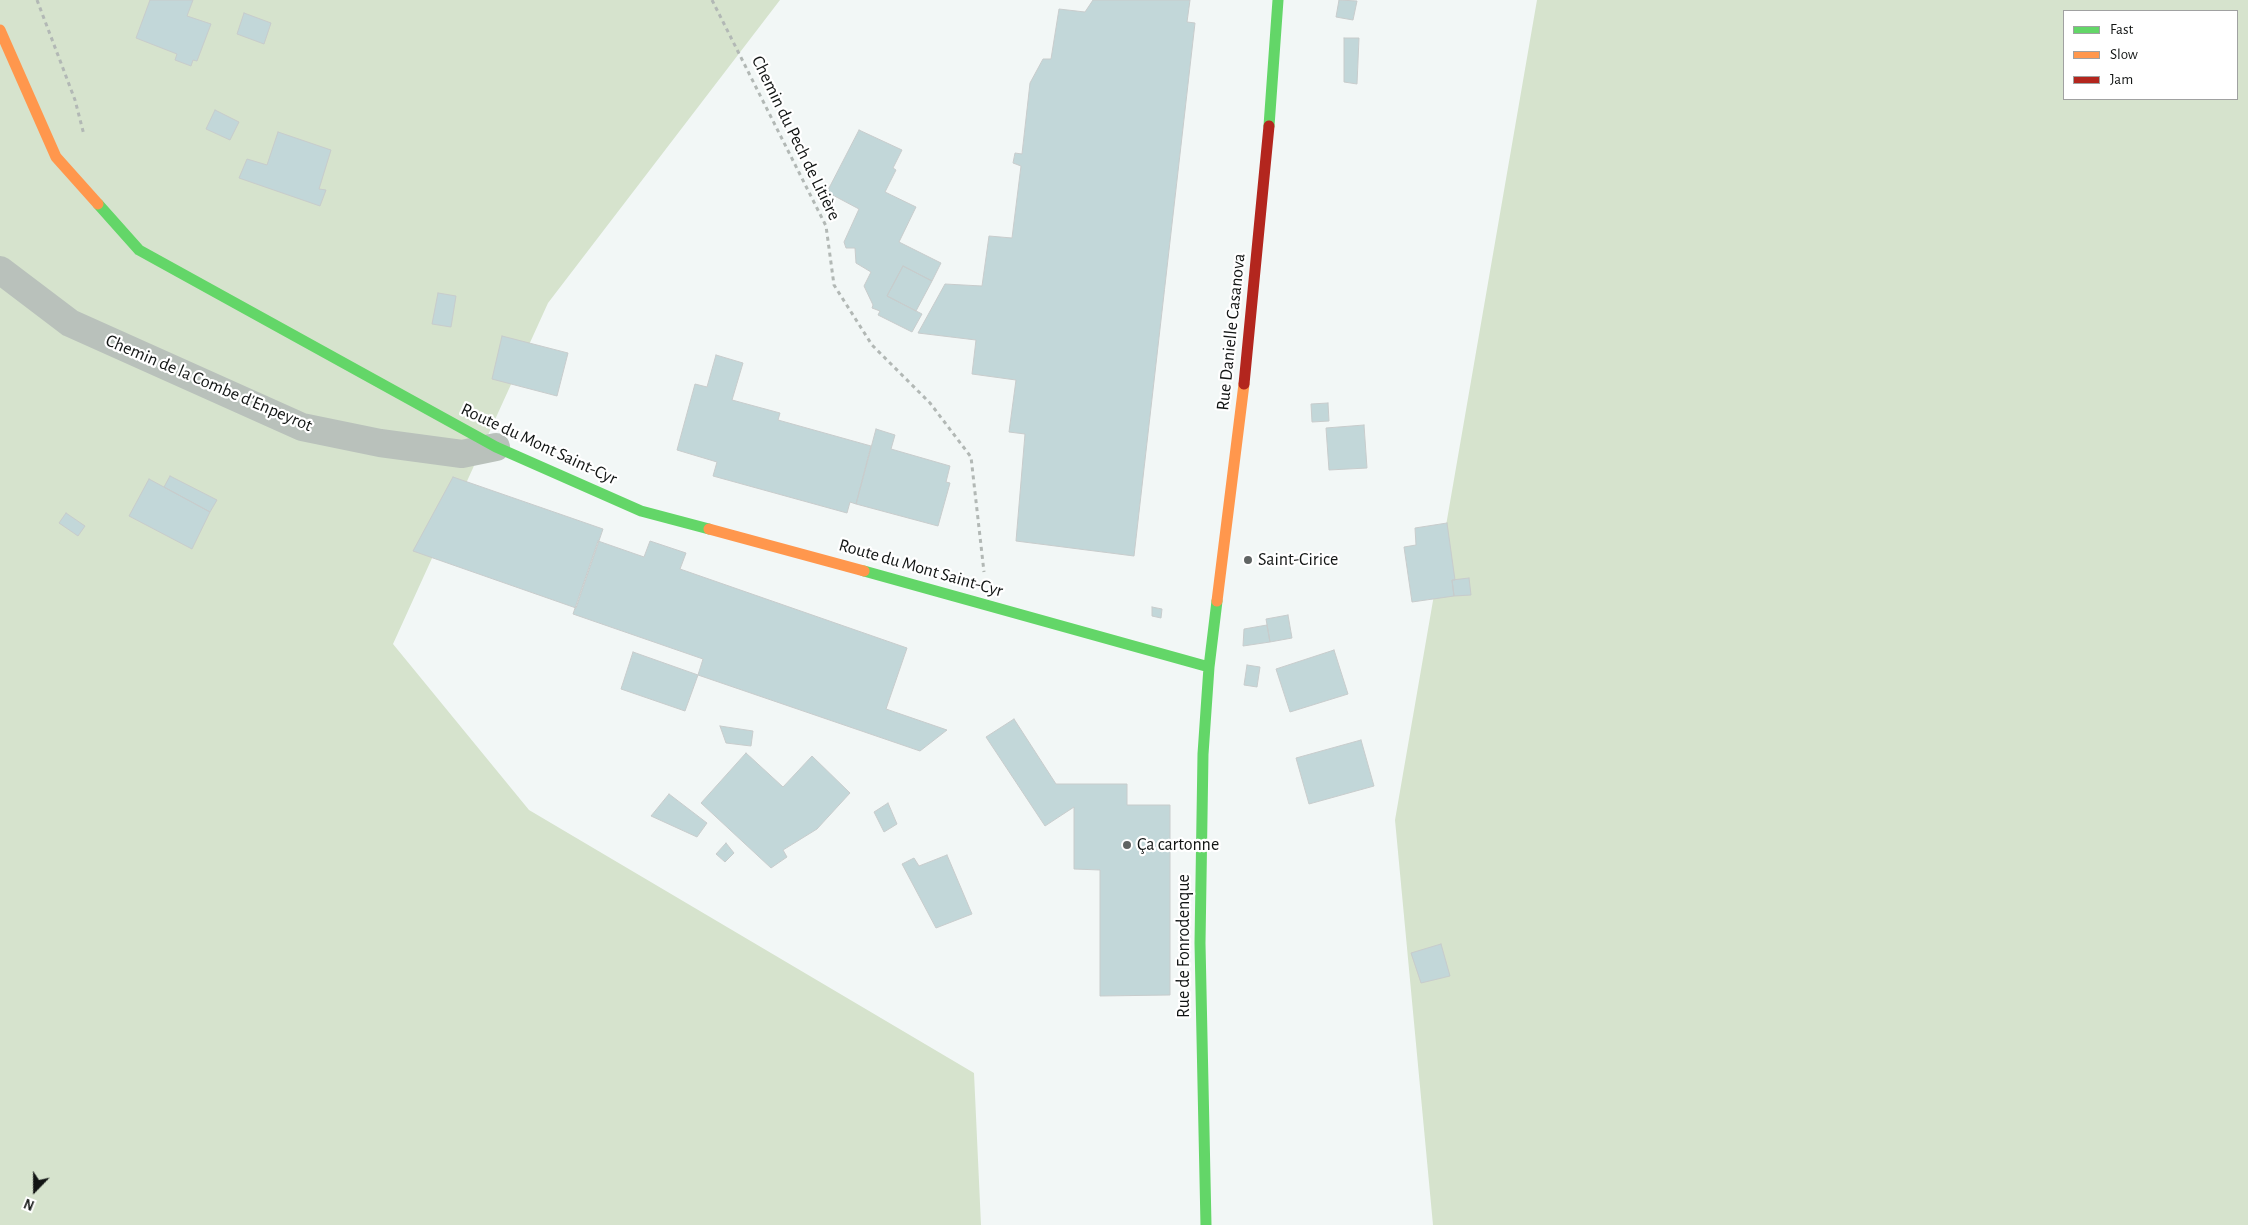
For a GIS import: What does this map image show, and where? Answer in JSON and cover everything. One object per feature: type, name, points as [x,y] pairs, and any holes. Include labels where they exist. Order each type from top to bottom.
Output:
[{"type":"street","name":"Rue Danielle Casanova","points":[[1209,667],[1237,447],[1265,183],[1278,0]]},
{"type":"street","name":"Route du Mont Saint-Cyr","points":[[0,30],[56,157],[139,250],[496,447],[641,511],[1209,667]]},
{"type":"street","name":"Chemin de la Combe d'Enpeyrot","points":[[0,270],[70,323],[302,427],[380,444],[462,454],[496,447]]},
{"type":"street","name":"Rue de Fonrodenque","points":[[1206,1225],[1200,943],[1203,754],[1209,667]]},
{"type":"path","points":[[37,0],[75,100],[84,136]]},
{"type":"path","name":"Chemin du Pech de Litière","points":[[712,0],[826,226],[834,285],[872,345],[930,403],[971,457],[987,605]]},
{"type":"green space","points":[[0,0],[780,0],[548,303],[393,644],[529,810],[974,1073],[981,1225],[0,1225]]},
{"type":"green space","points":[[1537,0],[2248,0],[2248,1225],[1433,1225],[1395,820]]},
{"type":"building","points":[[150,0],[193,0],[187,16],[211,24],[197,61],[193,60],[191,66],[175,60],[177,54],[136,38]]},
{"type":"building","points":[[1093,0],[1190,0],[1187,22],[1195,23],[1134,556],[1016,541],[1025,434],[1009,432],[1016,380],[972,374],[976,340],[918,333],[945,284],[982,286],[989,236],[1012,238],[1021,166],[1013,163],[1015,153],[1022,154],[1030,83],[1043,59],[1051,59],[1059,9],[1085,12]]},
{"type":"building","points":[[1339,0],[1357,1],[1353,20],[1336,17]]},
{"type":"building","points":[[244,13],[271,23],[264,44],[237,34]]},
{"type":"building","points":[[1344,38],[1359,38],[1357,84],[1344,82]]},
{"type":"building","points":[[215,110],[239,122],[230,140],[206,129]]},
{"type":"building","points":[[859,130],[902,150],[893,168],[896,170],[885,192],[916,207],[899,242],[941,263],[932,281],[903,266],[887,296],[922,314],[912,332],[878,315],[880,311],[872,308],[873,305],[864,286],[871,272],[856,263],[855,248],[846,248],[844,242],[859,209],[827,192]]},
{"type":"building","points":[[278,132],[331,150],[319,189],[326,190],[320,206],[239,178],[247,159],[267,165]]},
{"type":"building","points":[[903,266],[932,281],[916,311],[887,296]]},
{"type":"building","points":[[438,293],[456,296],[451,327],[432,324]]},
{"type":"building","points":[[502,336],[568,353],[557,396],[492,379]]},
{"type":"building","points":[[716,355],[743,363],[732,400],[780,413],[778,420],[871,446],[856,504],[850,502],[847,513],[713,476],[717,462],[677,450],[695,384],[707,387]]},
{"type":"building","points":[[1328,403],[1329,421],[1312,422],[1311,404]]},
{"type":"building","points":[[1364,425],[1367,468],[1329,470],[1326,428]]},
{"type":"building","points":[[876,429],[895,435],[891,449],[950,466],[946,482],[950,483],[938,526],[856,504]]},
{"type":"building","points":[[170,476],[217,500],[210,512],[164,487]]},
{"type":"building","points":[[453,477],[603,529],[576,608],[413,551]]},
{"type":"building","points":[[149,479],[210,512],[192,549],[129,516]]},
{"type":"building","points":[[66,513],[85,526],[78,536],[59,523]]},
{"type":"building","points":[[1447,523],[1455,580],[1452,580],[1454,596],[1412,602],[1404,547],[1416,545],[1415,528]]},
{"type":"building","points":[[598,541],[644,557],[650,541],[686,553],[680,569],[907,648],[886,709],[947,730],[920,751],[698,675],[703,659],[573,614]]},
{"type":"building","points":[[1469,578],[1471,595],[1454,596],[1452,580]]},
{"type":"building","points":[[1152,607],[1162,609],[1161,618],[1152,616]]},
{"type":"building","points":[[1288,615],[1292,638],[1270,642],[1266,619]]},
{"type":"building","points":[[1267,625],[1270,642],[1243,646],[1244,629]]},
{"type":"building","points":[[1334,650],[1348,694],[1290,712],[1276,669]]},
{"type":"building","points":[[633,652],[698,675],[685,711],[621,689]]},
{"type":"building","points":[[1247,665],[1260,667],[1257,687],[1244,685]]},
{"type":"building","points":[[1014,719],[1056,784],[1127,784],[1127,805],[1170,805],[1170,995],[1100,996],[1100,870],[1074,869],[1074,807],[1045,826],[986,737]]},
{"type":"building","points":[[720,726],[753,731],[751,746],[726,743]]},
{"type":"building","points":[[1361,740],[1374,786],[1309,804],[1296,758]]},
{"type":"building","points":[[746,753],[783,787],[812,756],[850,793],[817,829],[783,850],[787,857],[771,868],[701,803]]},
{"type":"building","points":[[669,794],[707,823],[697,837],[651,816]]},
{"type":"building","points":[[888,803],[897,824],[884,832],[874,812]]},
{"type":"building","points":[[726,843],[734,853],[725,862],[716,854]]},
{"type":"building","points":[[947,855],[972,914],[936,928],[902,864],[914,858],[919,866]]},
{"type":"building","points":[[1441,944],[1450,976],[1421,983],[1411,953]]},
{"type":"traffic: fast","points":[[1269,126],[1278,0]]},
{"type":"traffic: fast","points":[[98,204],[139,250],[496,447],[641,511],[709,529]]},
{"type":"traffic: fast","points":[[864,571],[1209,667]]},
{"type":"traffic: fast","points":[[1206,1225],[1200,943],[1203,754],[1209,667],[1217,601]]},
{"type":"traffic: slow","points":[[0,30],[56,157],[98,204]]},
{"type":"traffic: slow","points":[[1217,601],[1244,384]]},
{"type":"traffic: slow","points":[[709,529],[864,571]]},
{"type":"traffic: jam","points":[[1244,384],[1269,126]]},
{"type":"place","name":"Saint-Cirice","points":[[1248,560]]},
{"type":"place","name":"Ça cartonne","points":[[1127,845]]}]
